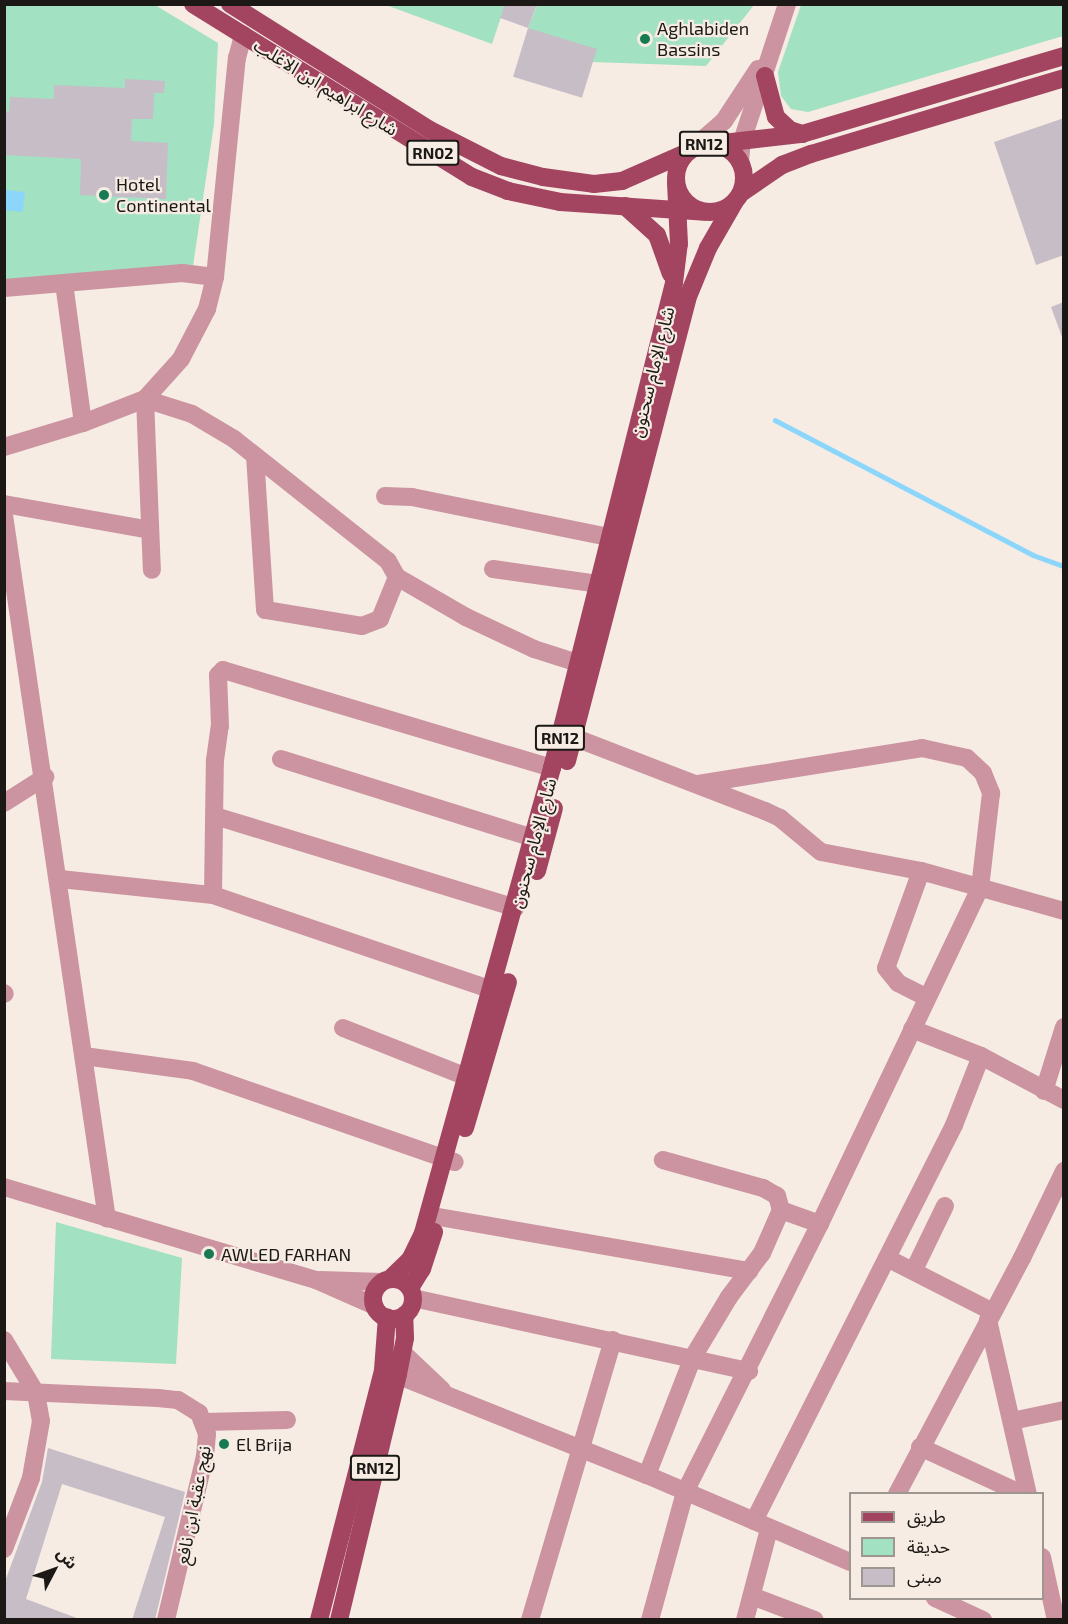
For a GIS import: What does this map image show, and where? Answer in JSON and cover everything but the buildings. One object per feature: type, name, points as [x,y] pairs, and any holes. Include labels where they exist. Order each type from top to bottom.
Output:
[{"type":"main road","name":"شارع ابراهيم ابن الاغلب","points":[[193,4],[472,177],[508,191],[560,202],[677,208],[705,212]]},
{"type":"main road","name":"شارع ابراهيم ابن الاغلب","points":[[230,4],[430,130],[501,166],[543,177],[594,184],[622,181],[691,150]]},
{"type":"main road","points":[[714,144],[802,134],[1064,56]]},
{"type":"main road","points":[[765,76],[776,117],[790,130],[802,134]]},
{"type":"main road","points":[[705,212],[726,208],[782,165],[811,154],[1064,78]]},
{"type":"main road","name":"RN12","points":[[705,212],[686,202],[676,182],[681,160],[691,150],[714,144],[724,147],[740,162],[744,183],[738,197]]},
{"type":"main road","name":"شارع الإمام سحنون","points":[[617,539],[674,283],[679,244],[676,182]]},
{"type":"main road","name":"شارع الإمام سحنون","points":[[386,1281],[410,1260],[449,1161],[573,736],[617,539],[687,299],[708,248],[738,197]]},
{"type":"main road","points":[[625,206],[657,235],[674,283]]},
{"type":"main road","name":"شارع الإمام سحنون","points":[[412,1293],[439,1217],[467,1077],[515,908],[578,663],[605,585]]},
{"type":"main road","name":"RN12","points":[[319,1620],[390,1372],[402,1352],[388,1313],[376,1289],[386,1281]]},
{"type":"main road","points":[[386,1281],[412,1293]]},
{"type":"main road","name":"RN12","points":[[388,1313],[412,1293]]},
{"type":"main road","name":"RN12","points":[[339,1620],[390,1372],[388,1313]]},
{"type":"street","points":[[740,162],[742,141],[787,4]]},
{"type":"street","points":[[4,447],[83,423],[145,399],[181,359],[207,309],[215,277],[237,58],[243,36]]},
{"type":"street","points":[[691,150],[730,114],[775,39]]},
{"type":"street","points":[[4,288],[182,273],[215,277]]},
{"type":"street","points":[[64,283],[83,423]]},
{"type":"street","points":[[145,399],[174,407],[213,424],[388,561],[396,577],[466,617],[534,649],[578,663]]},
{"type":"street","points":[[145,399],[152,570]]},
{"type":"street","points":[[255,456],[265,610],[368,624],[384,614],[396,577]]},
{"type":"street","points":[[385,496],[412,497],[617,539]]},
{"type":"street","points":[[4,504],[150,530]]},
{"type":"street","points":[[4,515],[60,879],[107,1219]]},
{"type":"street","points":[[493,568],[605,585]]},
{"type":"street","points":[[213,895],[215,760],[220,726],[218,675],[225,670],[552,768]]},
{"type":"street","points":[[573,736],[780,818],[821,852],[921,871],[1064,911]]},
{"type":"street","points":[[650,1620],[685,1492],[749,1371],[980,888],[991,793],[983,773],[967,758],[922,748],[698,784]]},
{"type":"street","points":[[281,759],[533,838]]},
{"type":"street","points":[[8,797],[45,777]]},
{"type":"street","points":[[215,816],[515,908]]},
{"type":"street","points":[[921,871],[886,968],[898,983],[926,997]]},
{"type":"street","points":[[60,879],[213,895],[492,990]]},
{"type":"street","points":[[1044,1091],[1064,1027]]},
{"type":"street","points":[[343,1028],[467,1077]]},
{"type":"street","points":[[912,1029],[981,1056],[1064,1100]]},
{"type":"street","points":[[84,1056],[193,1071],[449,1161]]},
{"type":"street","points":[[745,1620],[752,1596],[762,1525],[887,1258],[954,1125],[981,1056]]},
{"type":"street","points":[[647,1475],[693,1357],[729,1297],[749,1271],[781,1210],[777,1196],[763,1188],[663,1160]]},
{"type":"street","points":[[898,1492],[1064,1171]]},
{"type":"street","points":[[4,1187],[316,1280],[388,1313]]},
{"type":"street","points":[[914,1270],[945,1206]]},
{"type":"street","points":[[781,1210],[820,1224]]},
{"type":"street","points":[[439,1217],[749,1271]]},
{"type":"street","points":[[887,1258],[914,1270],[991,1316],[1028,1492]]},
{"type":"street","points":[[316,1280],[386,1281]]},
{"type":"street","points":[[412,1293],[749,1371]]},
{"type":"street","points":[[4,1340],[36,1393],[40,1444],[4,1549]]},
{"type":"street","points":[[530,1620],[583,1451],[613,1340]]},
{"type":"street","points":[[402,1352],[446,1393]]},
{"type":"street","points":[[390,1372],[647,1475],[849,1562]]},
{"type":"street","name":"نهج عقبة ابن نافع","points":[[4,1390],[178,1400],[189,1405],[204,1422],[205,1456],[192,1522],[166,1620]]},
{"type":"street","points":[[1012,1421],[1064,1410]]},
{"type":"street","points":[[204,1422],[287,1420]]},
{"type":"street","points":[[920,1447],[1018,1492]]},
{"type":"street","points":[[1044,1566],[1056,1620]]},
{"type":"street","points":[[752,1596],[815,1620]]},
{"type":"street","points":[[936,1600],[983,1620]]},
{"type":"green space","name":"Hotel Continental","points":[[5,5],[155,5],[218,43],[214,124],[193,266],[5,280]]},
{"type":"green space","points":[[386,5],[505,5],[492,44]]},
{"type":"green space","name":"Aghlabiden Bassins","points":[[537,5],[754,5],[706,66],[593,62],[528,28]]},
{"type":"green space","points":[[801,5],[1063,5],[1063,36],[808,112],[791,109],[781,96],[778,72]]},
{"type":"green space","points":[[56,1222],[182,1258],[176,1364],[51,1359]]},
{"type":"water","points":[[5,190],[25,192],[23,212],[4,210]]},
{"type":"waterway","points":[[775,420],[1033,555],[1064,566]]},
{"type":"place","name":"Aghlabiden Bassins","points":[[645,39]]},
{"type":"place","name":"Hotel Continental","points":[[104,195]]},
{"type":"place","name":"AWLED FARHAN","points":[[209,1254]]},
{"type":"place","name":"El Brija","points":[[224,1444]]}]
